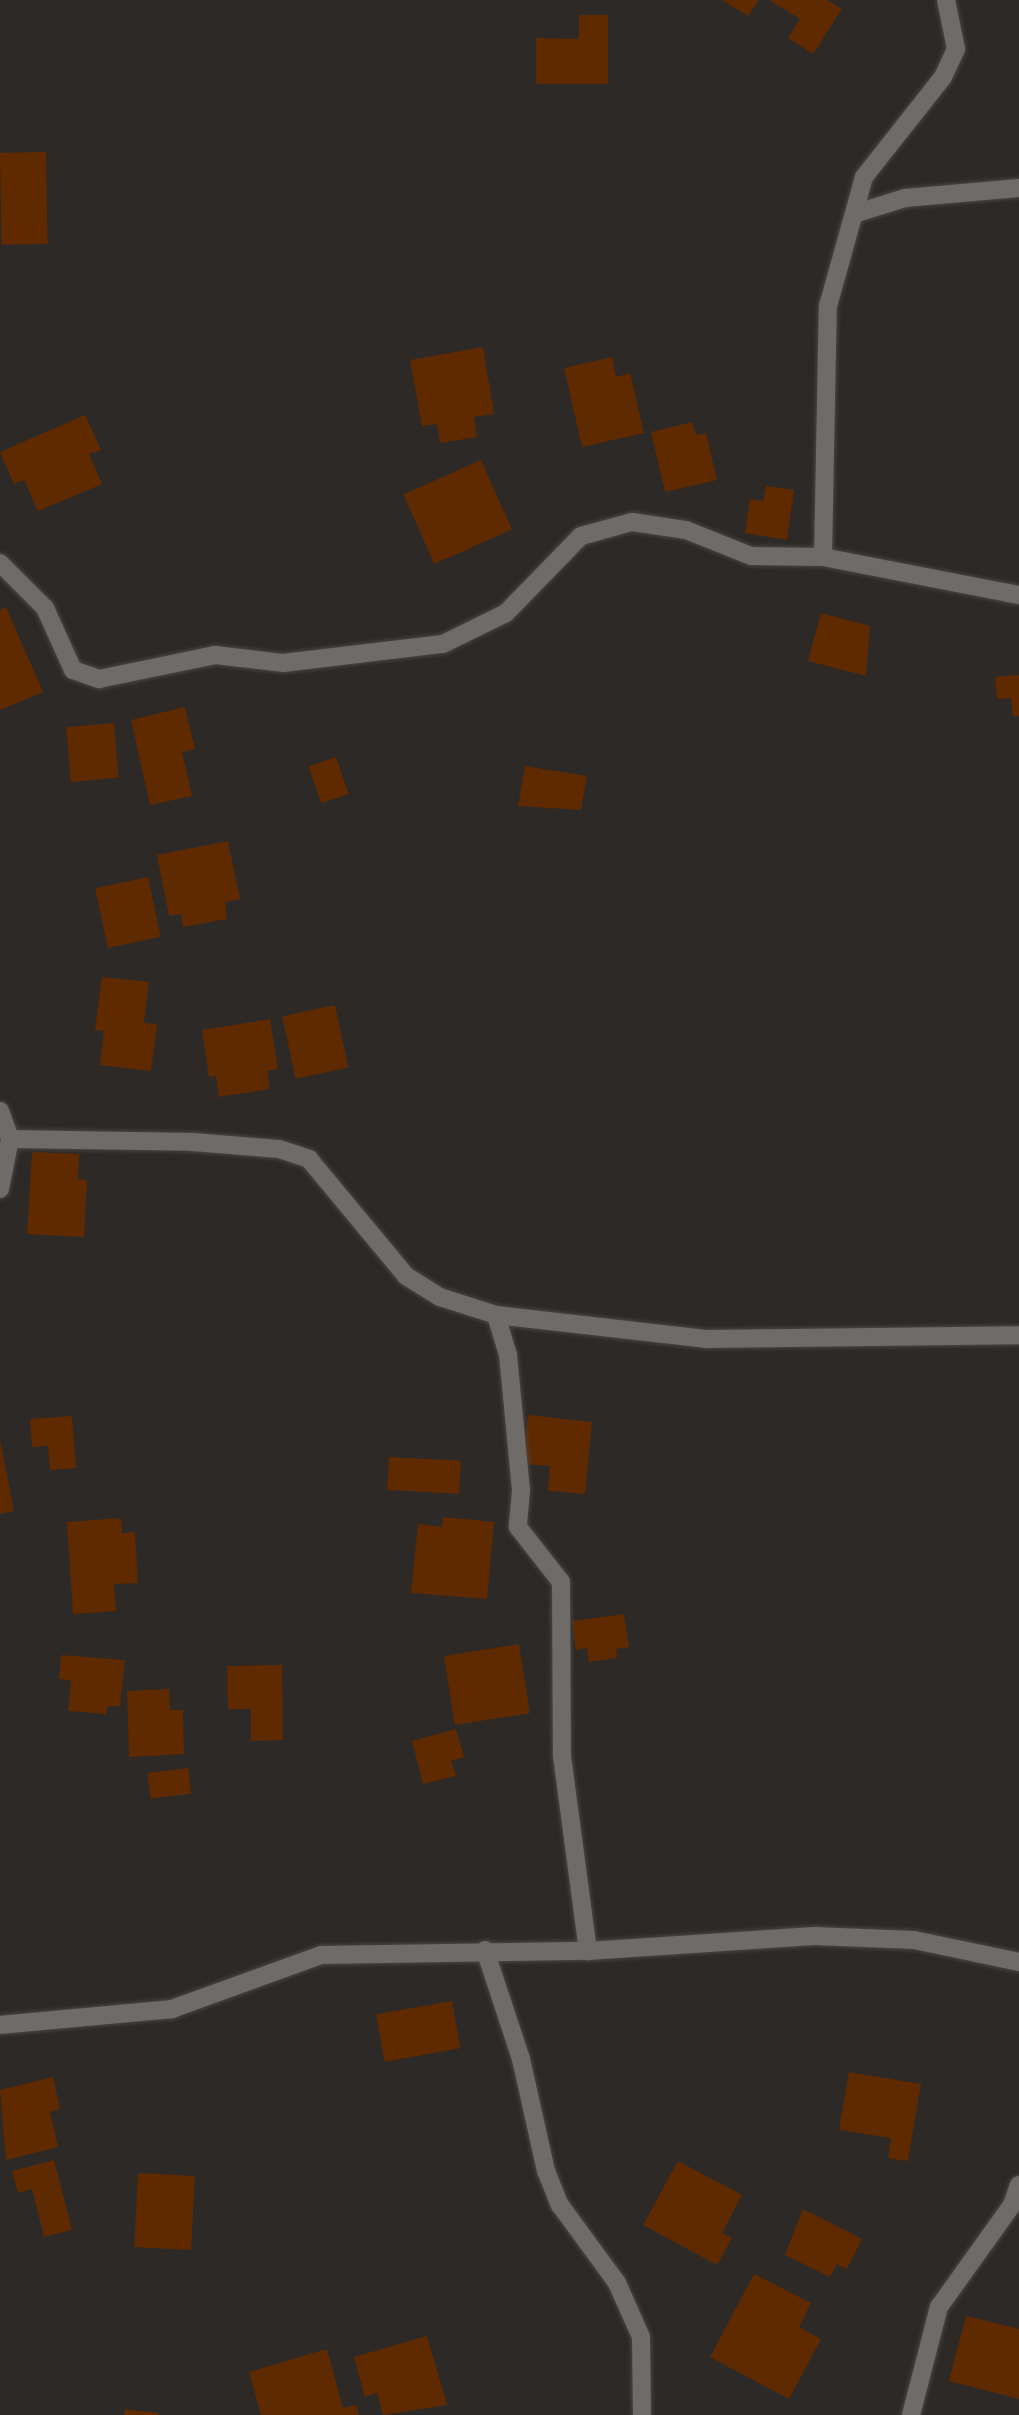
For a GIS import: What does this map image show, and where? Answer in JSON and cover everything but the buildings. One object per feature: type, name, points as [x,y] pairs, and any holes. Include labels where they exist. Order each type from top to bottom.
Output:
[{"type":"street","points":[[823,557],[828,306],[864,177],[922,108],[956,49],[946,0]]},
{"type":"street","points":[[854,214],[905,198],[1019,188]]},
{"type":"street","points":[[0,563],[45,608],[73,670],[99,679],[215,655],[283,663],[443,644],[506,613],[582,536],[632,522],[686,530],[751,556],[823,557],[1019,595]]},
{"type":"street","points":[[0,1111],[10,1139],[0,1189]]},
{"type":"street","points":[[10,1139],[193,1142],[279,1149],[309,1159],[406,1276],[440,1297],[496,1315],[706,1339],[1019,1335]]},
{"type":"street","points":[[496,1315],[508,1355],[521,1490],[518,1527],[561,1581],[562,1756],[588,1951]]},
{"type":"street","points":[[0,2025],[172,2009],[321,1955],[485,1950],[588,1951],[814,1936],[914,1940],[1019,1962]]},
{"type":"street","points":[[485,1950],[521,2059],[546,2171],[560,2205],[617,2283],[641,2337],[642,2415]]},
{"type":"street","points":[[911,2415],[939,2307],[1012,2205],[1019,2185]]}]
